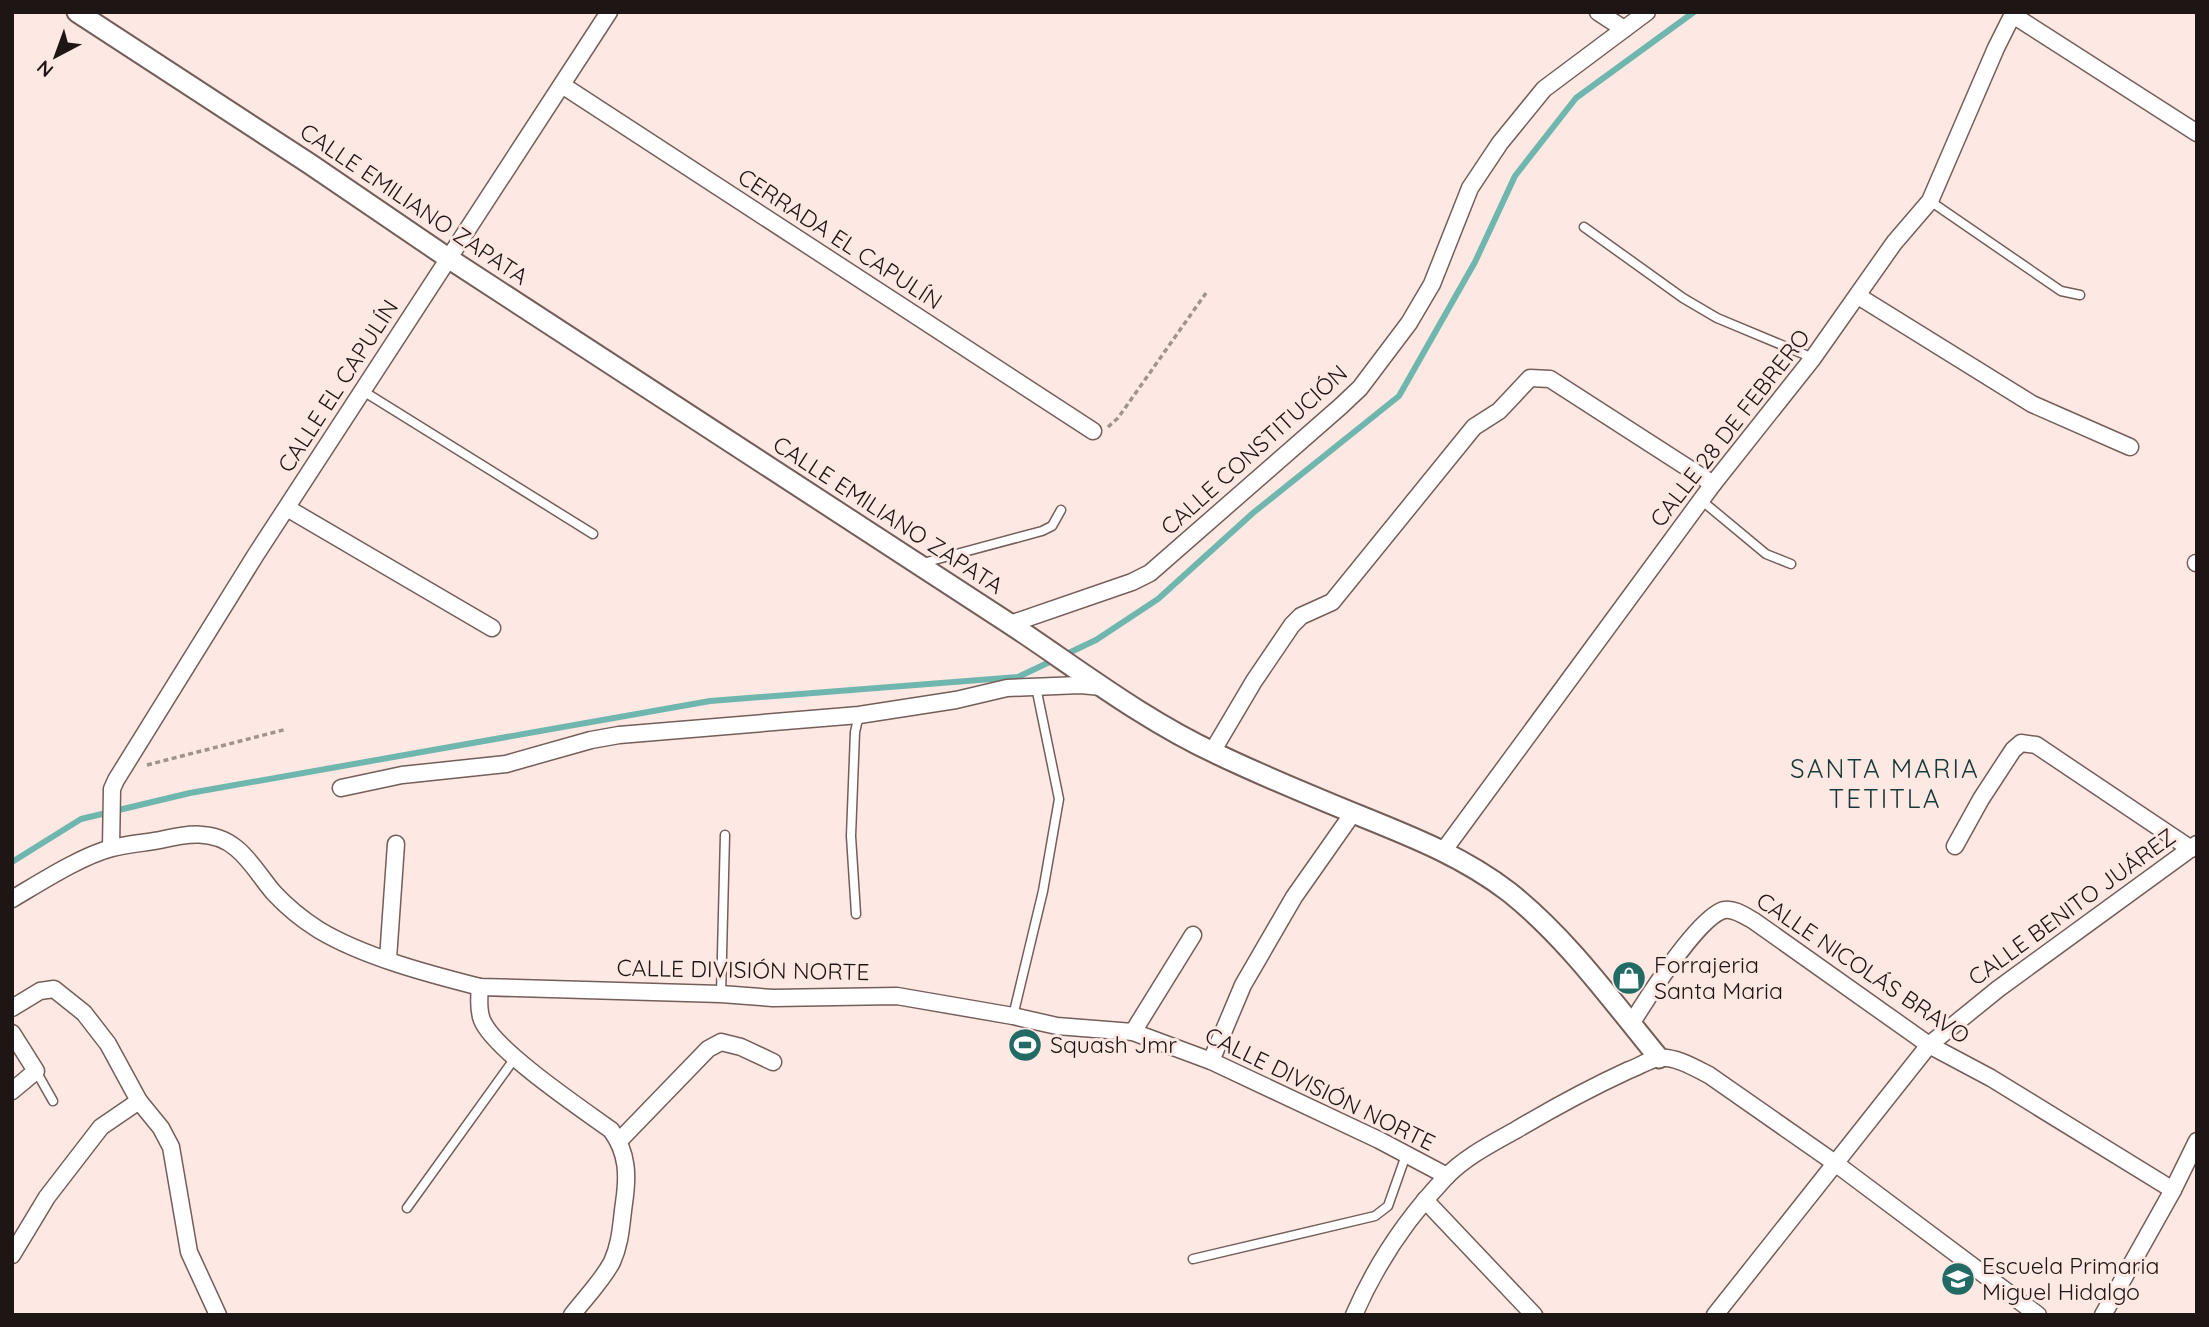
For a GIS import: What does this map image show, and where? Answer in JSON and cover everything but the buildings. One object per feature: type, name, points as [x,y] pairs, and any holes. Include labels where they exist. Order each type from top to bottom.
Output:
[{"type":"street","name":"CALLE EMILIANO ZAPATA","points":[[77,12],[448,258],[1027,635],[1144,715],[1212,752],[1273,780],[1444,850],[1508,891],[1538,916],[1659,1058]]},
{"type":"street","name":"CALLE EL CAPULÍN","points":[[111,843],[112,789],[122,770],[287,508],[609,12]]},
{"type":"street","points":[[1598,12],[1624,29]]},
{"type":"street","name":"CALLE CONSTITUCIÓN","points":[[1010,624],[1132,582],[1150,573],[1341,406],[1386,356],[1409,323],[1432,284],[1470,188],[1500,143],[1544,89],[1647,12]]},
{"type":"street","points":[[2013,13],[2197,133]]},
{"type":"street","name":"CALLE 28 DE FEBRERO","points":[[1444,850],[1701,500],[1813,358],[1894,243],[1930,201],[2013,13]]},
{"type":"street","name":"CERRADA EL CAPULÍN","points":[[562,85],[1093,431]]},
{"type":"street","points":[[1858,296],[2032,404],[2130,447]]},
{"type":"street","points":[[1212,752],[1241,701],[1292,625],[1301,616],[1332,602],[1474,427],[1499,411],[1530,378],[1550,379],[1713,484]]},
{"type":"street","points":[[287,508],[492,628]]},
{"type":"street","points":[[341,788],[402,775],[506,764],[591,740],[619,735],[859,715],[956,700],[1007,688],[1080,685],[1102,687]]},
{"type":"street","points":[[1955,846],[1981,799],[2017,746],[2025,742],[2036,744],[2194,846]]},
{"type":"street","points":[[1211,1060],[1243,985],[1294,897],[1353,813]]},
{"type":"street","name":"CALLE DIVISIÓN NORTE","points":[[12,898],[111,843],[181,835],[204,834],[220,837],[236,848],[274,893],[299,916],[345,944],[442,977],[480,987],[773,998],[897,996],[1057,1026],[1133,1032],[1211,1060],[1447,1176]]},
{"type":"street","points":[[387,959],[396,844]]},
{"type":"street","name":"CALLE BENITO JUÁREZ","points":[[1715,1315],[1929,1045],[2038,959],[2194,846]]},
{"type":"street","name":"CALLE NICOLÁS BRAVO","points":[[1631,1024],[1685,947],[1712,918],[1725,910],[1733,911],[1754,921],[1929,1045],[1991,1078],[2173,1190]]},
{"type":"street","points":[[1133,1032],[1193,935]]},
{"type":"street","points":[[480,987],[482,1020],[515,1058],[611,1130],[619,1141],[628,1183],[620,1241],[610,1264],[572,1315]]},
{"type":"street","points":[[12,1008],[40,991],[54,989],[84,1013],[108,1044],[139,1101],[161,1128],[171,1147],[188,1252],[218,1315]]},
{"type":"street","points":[[12,1034],[36,1071],[12,1091]]},
{"type":"street","points":[[619,1141],[708,1049],[721,1042],[741,1047],[773,1062]]},
{"type":"street","points":[[1354,1315],[1376,1268],[1390,1246],[1447,1176],[1474,1154],[1548,1111],[1659,1058],[1688,1064],[1709,1075],[1835,1163],[2038,1315]]},
{"type":"street","points":[[12,1255],[47,1197],[101,1127],[139,1101]]},
{"type":"street","points":[[2103,1315],[2195,1150]]},
{"type":"street","points":[[1426,1200],[1534,1315]]},
{"type":"lane","points":[[1930,201],[2062,291],[2080,295]]},
{"type":"lane","points":[[1584,227],[1684,298],[1717,318],[1813,358]]},
{"type":"lane","points":[[363,391],[593,534]]},
{"type":"lane","points":[[1701,500],[1766,554],[1791,564]]},
{"type":"lane","points":[[917,565],[1042,531],[1052,526],[1061,509]]},
{"type":"lane","points":[[1013,1016],[1043,891],[1059,799],[1036,687]]},
{"type":"lane","points":[[856,914],[851,835],[855,732],[859,715]]},
{"type":"lane","points":[[721,994],[725,835]]},
{"type":"lane","points":[[407,1208],[515,1058]]},
{"type":"lane","points":[[36,1071],[53,1101]]},
{"type":"lane","points":[[1193,1259],[1375,1216],[1388,1206],[1406,1154]]},
{"type":"path","points":[[1093,431],[1107,427],[1118,418],[1206,293]]},
{"type":"path","points":[[122,770],[287,729]]},
{"type":"waterway","points":[[12,862],[81,819],[190,793],[710,701],[1018,677],[1096,640],[1158,599],[1253,513],[1399,396],[1475,262],[1515,176],[1576,98],[1694,12]]},
{"type":"place","name":"Forrajeria Santa Maria","points":[[1629,978]]},
{"type":"place","name":"Squash Jmr","points":[[1025,1045]]},
{"type":"place","name":"Escuela Primaria Miguel Hidalgo","points":[[1958,1279]]},
{"type":"district","name":"SANTA MARIA TETITLA","points":[[1885,784]]}]
